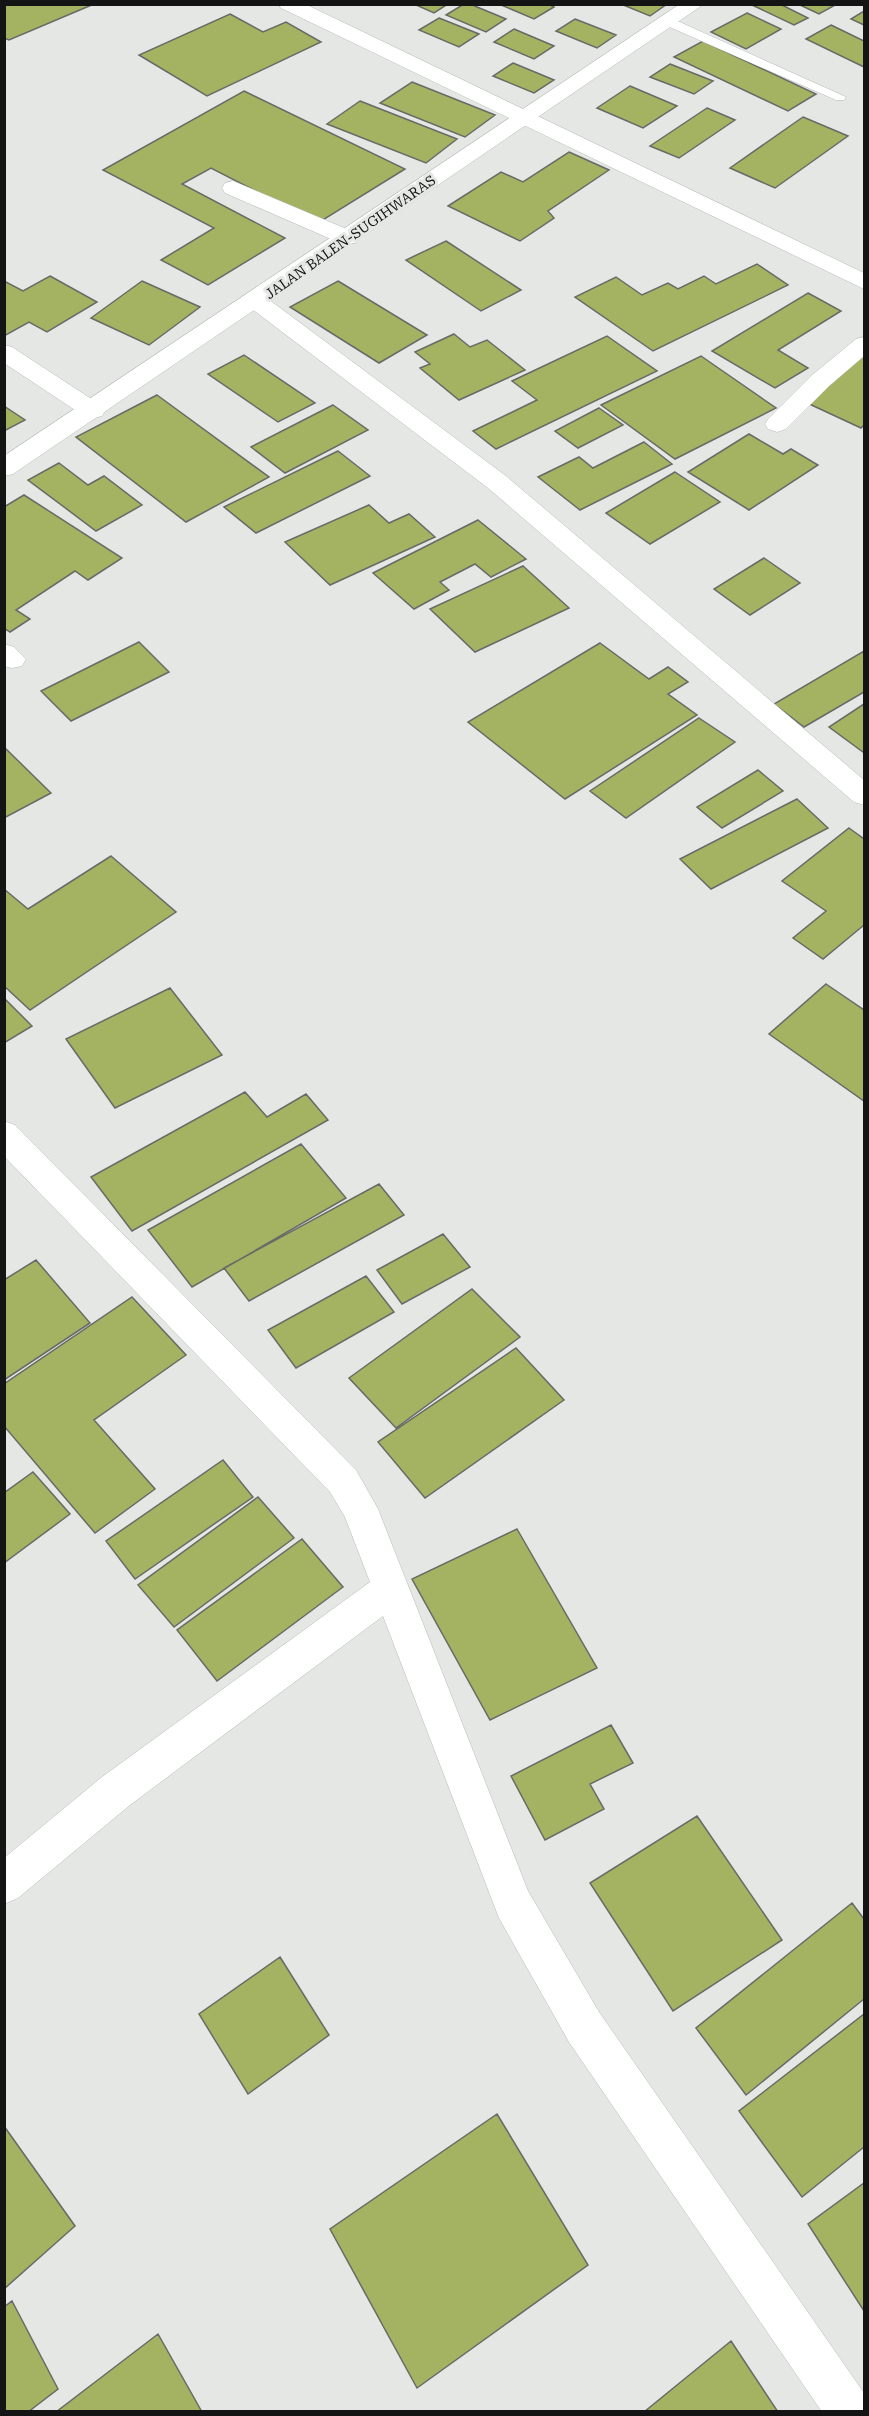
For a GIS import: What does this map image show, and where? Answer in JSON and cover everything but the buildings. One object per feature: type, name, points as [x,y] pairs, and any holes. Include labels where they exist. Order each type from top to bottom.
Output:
[{"type":"street","name":"JALAN BALEN-SUGIHWARAS","points":[[4,468],[256,302],[524,117],[694,4]]},
{"type":"street","points":[[291,5],[864,282]]},
{"type":"street","points":[[233,188],[348,238]]},
{"type":"street","points":[[256,302],[497,482],[864,795]]},
{"type":"street","points":[[777,424],[820,381],[864,344]]},
{"type":"street","points":[[4,352],[93,411]]},
{"type":"street","points":[[4,1134],[343,1481],[360,1509],[513,1904],[584,2027],[850,2412]]},
{"type":"street","points":[[4,1884],[116,1791],[391,1588]]},
{"type":"lane","points":[[669,22],[840,97]]}]
